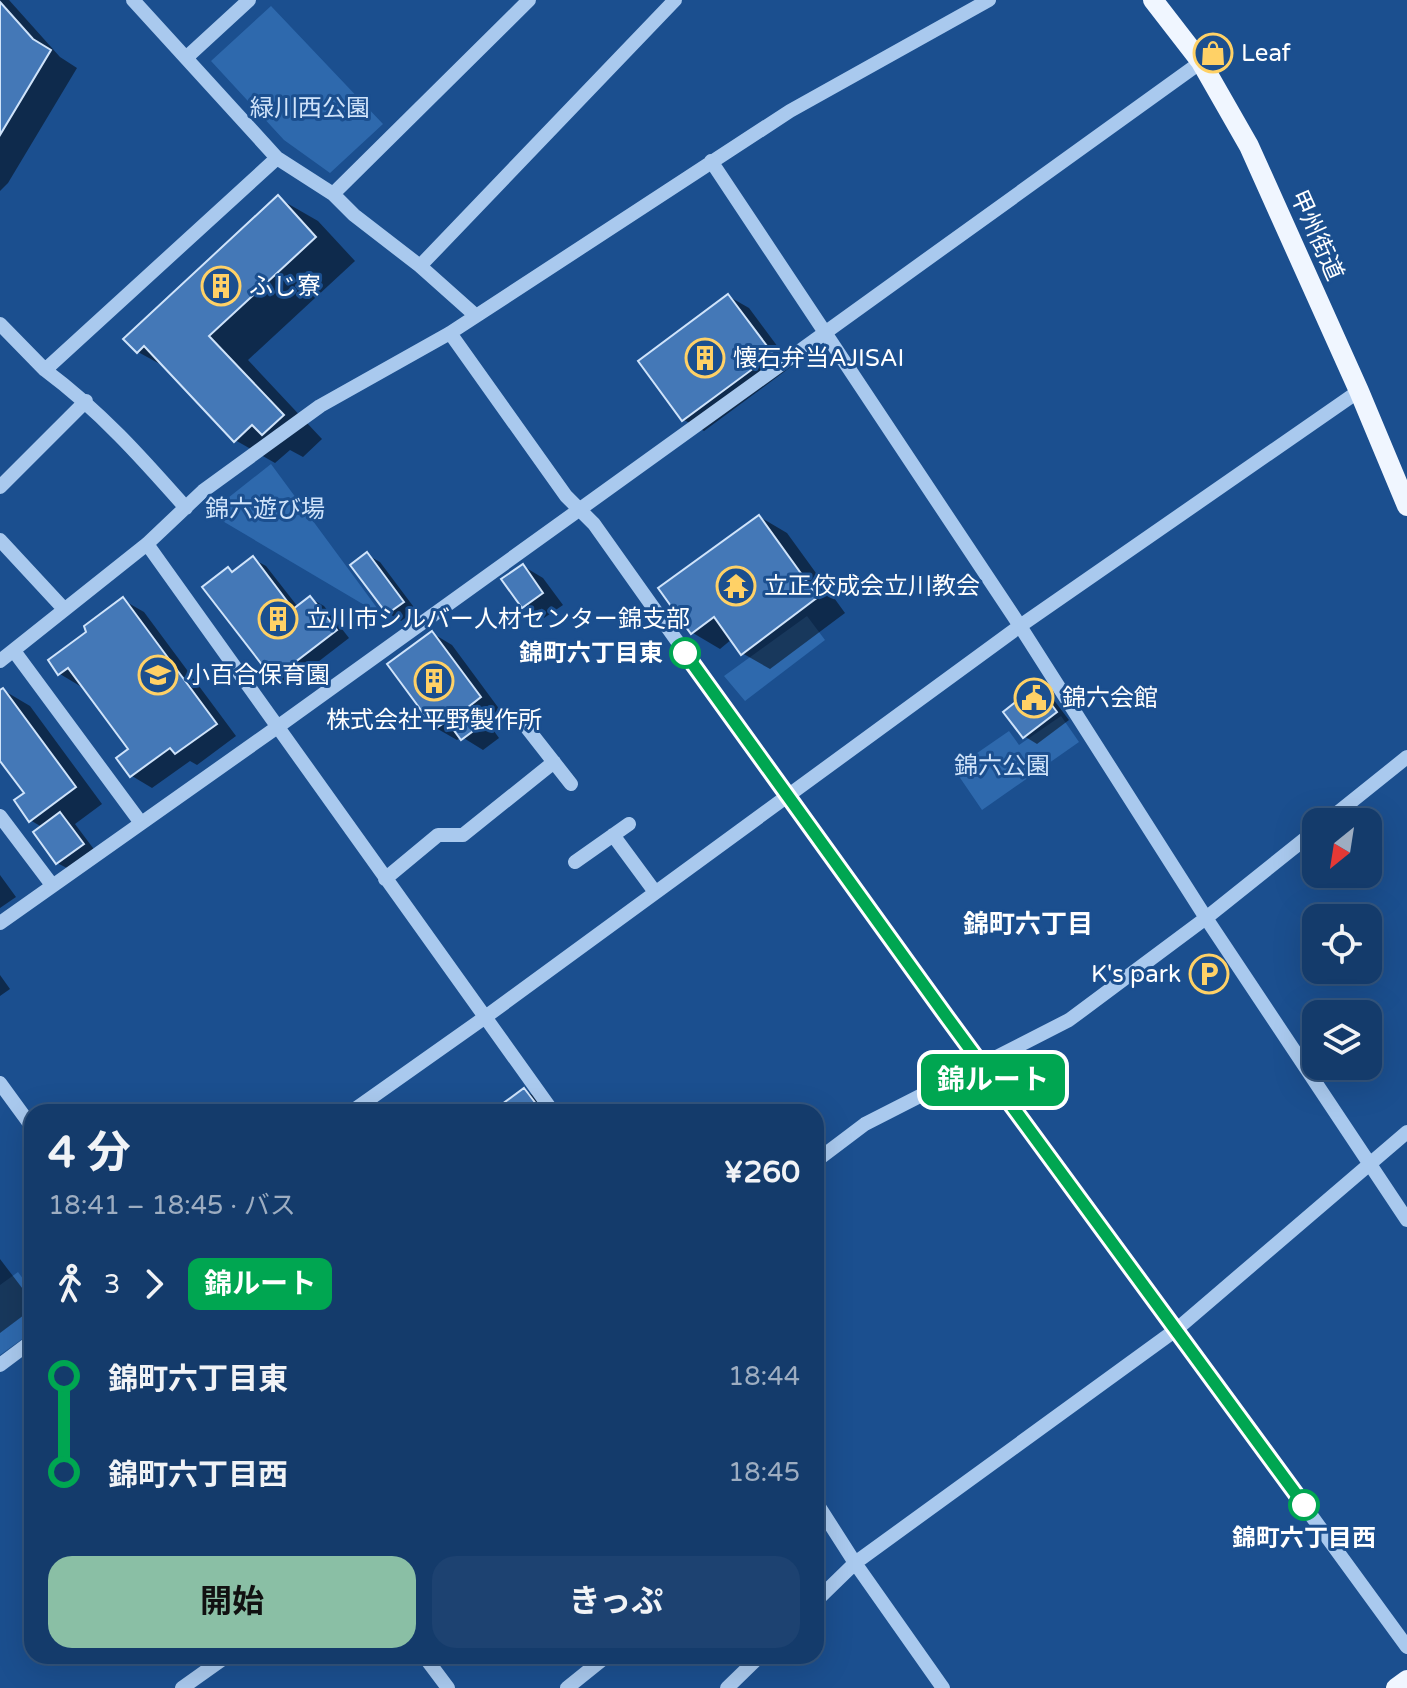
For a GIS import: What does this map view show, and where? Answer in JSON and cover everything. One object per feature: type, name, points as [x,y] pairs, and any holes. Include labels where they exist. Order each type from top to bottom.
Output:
[{"type":"main road","name":"甲州街道","points":[[1153,0],[1201,62],[1249,146],[1407,506]]},
{"type":"main road","points":[[1396,1688],[1407,1680]]},
{"type":"street","points":[[133,0],[277,158],[333,194],[475,315]]},
{"type":"street","points":[[187,57],[249,0]]},
{"type":"street","points":[[333,194],[529,0]]},
{"type":"street","points":[[420,266],[675,0]]},
{"type":"street","points":[[0,661],[147,544],[203,491],[320,406],[450,333],[790,111],[989,0]]},
{"type":"street","points":[[0,923],[1201,62]]},
{"type":"street","points":[[45,370],[277,158]]},
{"type":"street","points":[[711,161],[1020,626],[1206,918],[1407,1220]]},
{"type":"street","points":[[0,324],[45,370],[86,401],[135,449],[186,508]]},
{"type":"street","points":[[450,333],[566,496],[594,524],[787,796],[1407,1647]]},
{"type":"street","points":[[362,1104],[1020,626],[1359,391]]},
{"type":"street","points":[[0,487],[86,401]]},
{"type":"street","points":[[0,540],[64,609]]},
{"type":"street","points":[[147,544],[547,1104]]},
{"type":"street","points":[[14,651],[141,823]]},
{"type":"street","points":[[520,719],[571,784]]},
{"type":"street","points":[[1343,808],[1407,757]]},
{"type":"street","points":[[385,879],[438,835],[463,835],[554,762]]},
{"type":"street","points":[[0,816],[52,885]]},
{"type":"street","points":[[575,862],[629,824]]},
{"type":"street","points":[[613,835],[655,892]]},
{"type":"street","points":[[824,1155],[865,1124],[1069,1020],[1206,918],[1302,841]]},
{"type":"street","points":[[0,1083],[24,1116]]},
{"type":"street","points":[[824,1593],[855,1563],[1177,1329],[1407,1132]]},
{"type":"street","points":[[0,1365],[24,1347]]},
{"type":"street","points":[[824,1515],[943,1688]]},
{"type":"street","points":[[182,1688],[216,1664]]},
{"type":"street","points":[[430,1664],[448,1688]]},
{"type":"street","points":[[567,1688],[597,1664]]},
{"type":"street","points":[[727,1688],[752,1664]]},
{"type":"green space","name":"緑川西公園","points":[[271,6],[383,124],[330,173],[284,140],[211,61]]},
{"type":"green space","name":"錦六遊び場","points":[[271,464],[383,616],[209,513]]},
{"type":"green space","points":[[807,616],[825,640],[745,701],[724,676]]},
{"type":"green space","name":"錦六公園","points":[[1061,716],[1079,742],[982,810],[954,769],[1009,731],[1019,745]]},
{"type":"green space","points":[[18,1272],[24,1280],[24,1338],[0,1355],[0,1285]]},
{"type":"building","points":[[0,2],[33,39],[51,50],[0,135]]},
{"type":"building","name":"ふじ寮","points":[[278,195],[316,237],[209,336],[284,415],[262,435],[252,425],[234,442],[144,346],[137,353],[123,339]]},
{"type":"building","name":"懐石弁当AJISAI","points":[[728,294],[773,354],[682,421],[638,361]]},
{"type":"building","points":[[759,515],[818,597],[741,655],[714,617],[691,634],[658,588]]},
{"type":"building","points":[[367,552],[404,602],[387,614],[350,565]]},
{"type":"building","name":"立川市シルバー人材センター錦支部","points":[[253,556],[293,609],[310,596],[337,630],[273,679],[202,587],[228,567],[232,572]]},
{"type":"building","points":[[523,564],[543,593],[522,608],[501,579]]},
{"type":"building","points":[[123,597],[217,724],[175,754],[170,748],[130,777],[116,758],[128,749],[68,668],[58,675],[48,660],[86,632],[84,626]]},
{"type":"building","name":"株式会社平野製作所","points":[[432,631],[481,697],[467,708],[480,726],[461,740],[447,721],[435,729],[387,664]]},
{"type":"building","name":"錦六会館","points":[[1037,685],[1057,712],[1023,738],[1003,712]]},
{"type":"building","points":[[3,688],[76,787],[29,822],[14,800],[24,793],[0,761],[0,690]]},
{"type":"building","points":[[60,812],[84,844],[56,864],[33,832]]},
{"type":"building","points":[[524,1088],[536,1104],[502,1104]]},
{"type":"bus line","name":"錦ルート","points":[[685,653],[1304,1505]]},
{"type":"place","name":"Leaf","points":[[1213,53]]},
{"type":"place","name":"ふじ寮","points":[[221,286]]},
{"type":"place","name":"懐石弁当AJISAI","points":[[705,358]]},
{"type":"place","name":"立正佼成会立川教会","points":[[736,586]]},
{"type":"place","name":"立川市シルバー人材センター錦支部","points":[[278,619]]},
{"type":"place","name":"錦町六丁目東","points":[[685,653]]},
{"type":"place","name":"小百合保育園","points":[[158,675]]},
{"type":"place","name":"株式会社平野製作所","points":[[434,681]]},
{"type":"place","name":"錦六会館","points":[[1034,698]]},
{"type":"place","name":"K's park","points":[[1209,974]]},
{"type":"place","name":"錦町六丁目西","points":[[1304,1505]]},
{"type":"district","name":"錦町六丁目","points":[[1028,924]]}]
